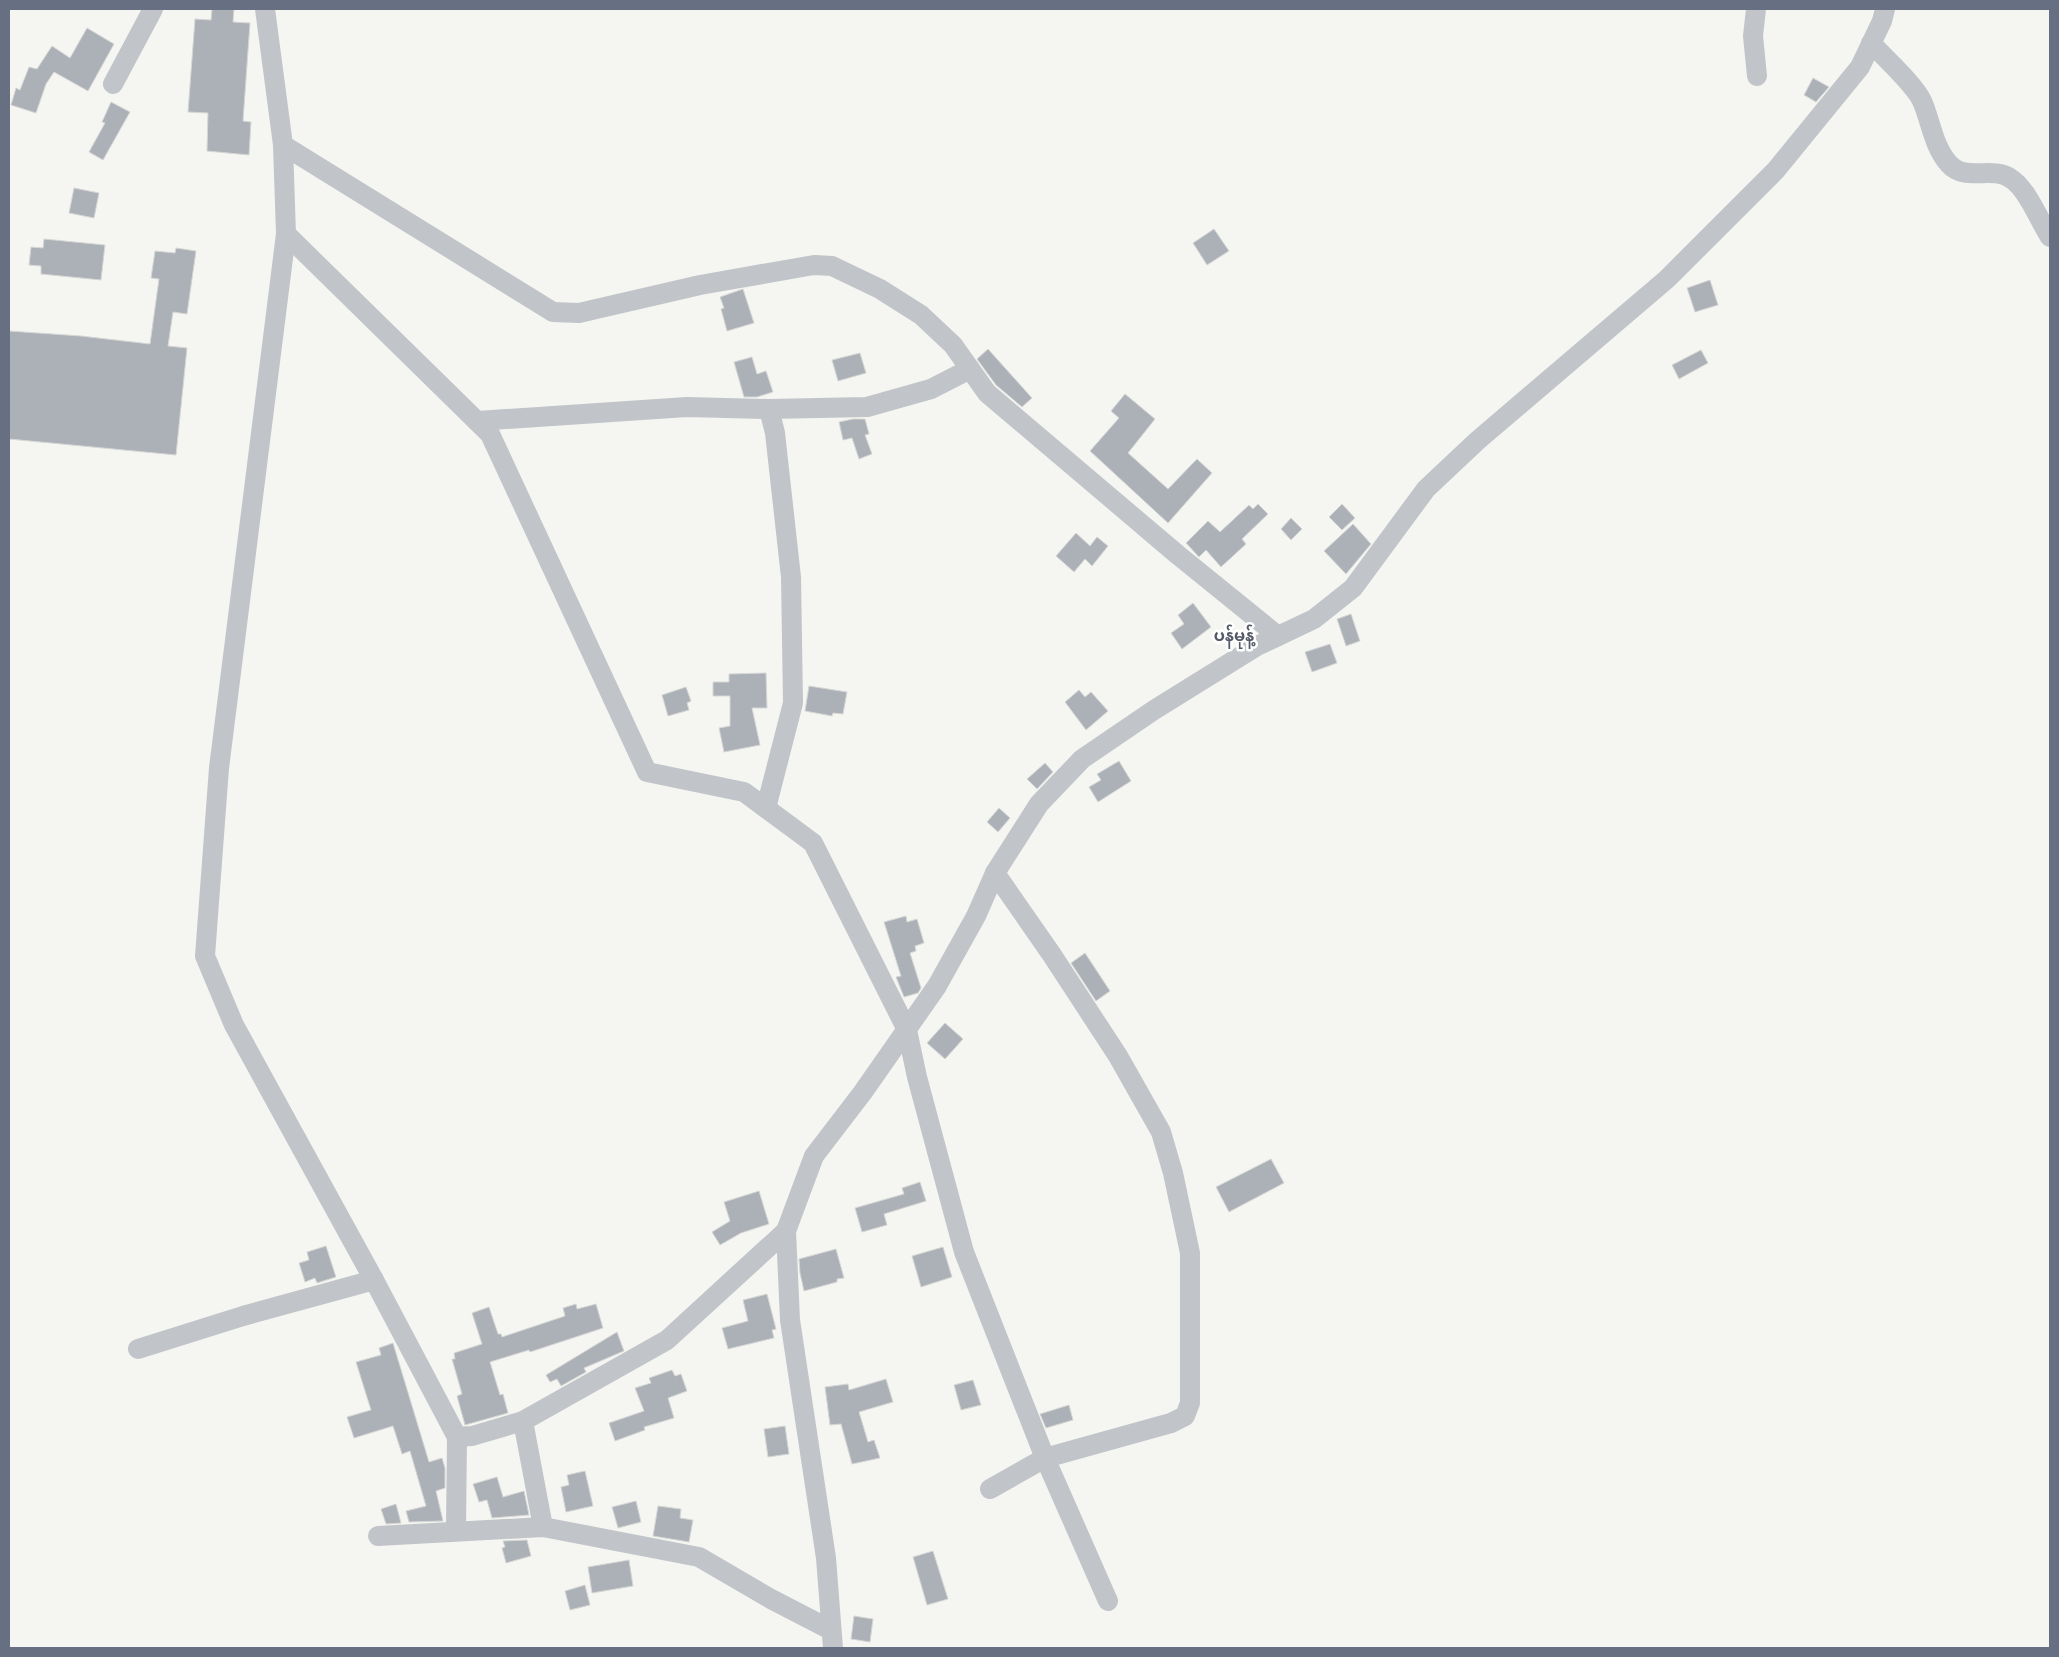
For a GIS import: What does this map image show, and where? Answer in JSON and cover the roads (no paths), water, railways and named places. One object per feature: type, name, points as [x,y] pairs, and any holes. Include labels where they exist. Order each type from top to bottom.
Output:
[{"type":"street","points":[[112,84],[153,9]]},
{"type":"street","points":[[266,9],[283,145],[286,234],[219,768],[205,956],[234,1025],[458,1438],[456,1530]]},
{"type":"street","points":[[1756,9],[1753,36],[1758,76]]},
{"type":"street","points":[[832,1639],[826,1558],[790,1320],[786,1230],[814,1156],[863,1092],[942,978],[976,916],[995,873],[1039,804],[1082,760],[1154,710],[1257,646],[1314,619],[1353,588],[1426,489],[1477,440],[1680,265],[1776,170],[1860,67],[1882,21],[1884,9]]},
{"type":"street","points":[[1871,44],[1921,99],[1934,137],[1948,163],[1959,172],[1986,173],[2008,177],[2022,188],[2050,237]]},
{"type":"street","points":[[283,145],[553,312],[579,313],[700,285],[814,265],[832,266],[880,289],[921,315],[953,346],[987,393],[1051,449],[1278,636]]},
{"type":"street","points":[[286,234],[490,434],[647,772],[744,792],[813,843],[907,1030],[964,1252],[1045,1458],[1108,1601]]},
{"type":"street","points":[[477,421],[687,407],[769,409],[867,407],[931,389],[970,369]]},
{"type":"street","points":[[766,808],[792,703],[791,577],[775,433],[769,409]]},
{"type":"street","points":[[990,1489],[1045,1458],[1171,1424],[1185,1416],[1190,1402],[1190,1253],[1173,1174],[1161,1132],[1118,1056],[1052,955],[995,873]]},
{"type":"street","points":[[458,1438],[472,1436],[523,1421],[667,1340],[786,1230]]},
{"type":"street","points":[[138,1349],[243,1316],[374,1280]]},
{"type":"street","points":[[523,1421],[543,1527]]},
{"type":"street","points":[[378,1536],[456,1530],[543,1527],[699,1557],[772,1600],[832,1639]]},
{"type":"district","name":"ပန်မုန့်","points":[[1234,635]]}]
